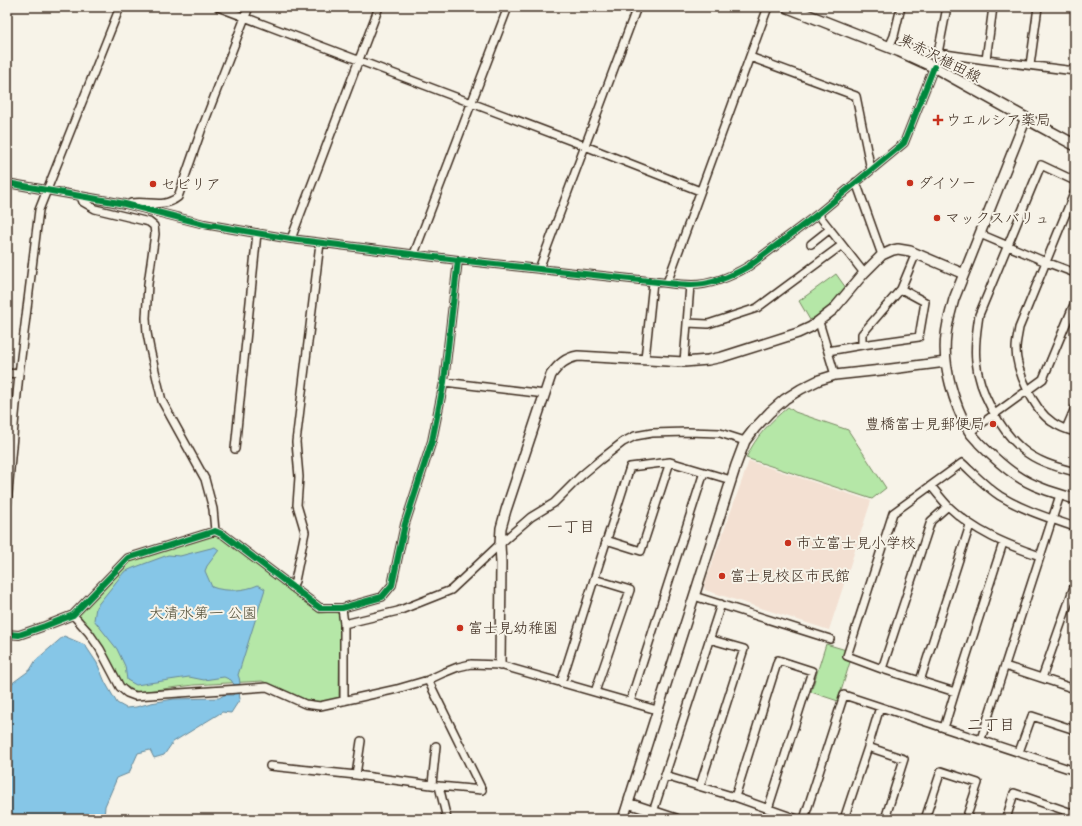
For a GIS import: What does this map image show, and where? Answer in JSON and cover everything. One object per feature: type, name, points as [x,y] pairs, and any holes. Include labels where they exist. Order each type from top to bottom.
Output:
[{"type":"main road","name":"東赤沢植田線","points":[[787,7],[899,51],[934,67],[1075,145]]},
{"type":"street","points":[[7,506],[9,457],[39,210],[120,7]]},
{"type":"street","points":[[218,7],[700,191]]},
{"type":"street","points":[[124,204],[133,202],[164,204],[172,202],[178,197],[249,7]]},
{"type":"street","points":[[291,239],[379,7]]},
{"type":"street","points":[[414,254],[508,7]]},
{"type":"street","points":[[539,269],[637,7]]},
{"type":"street","points":[[667,283],[768,7]]},
{"type":"street","points":[[889,47],[894,36],[901,7]]},
{"type":"street","points":[[938,53],[947,7]]},
{"type":"street","points":[[986,60],[993,7]]},
{"type":"street","points":[[1030,65],[1038,7]]},
{"type":"street","points":[[899,51],[906,47],[986,60],[1075,71]]},
{"type":"street","points":[[750,56],[856,96],[871,170]]},
{"type":"street","points":[[7,183],[124,204],[204,224],[291,239],[458,260],[690,285],[712,282],[737,273],[760,259],[818,214],[904,143],[934,67]]},
{"type":"street","points":[[1026,118],[964,274],[949,318],[946,335],[946,362],[954,399],[970,432],[1000,464],[1017,476],[1075,500]]},
{"type":"street","points":[[1075,180],[1041,165],[979,315],[976,330],[976,361],[985,395],[994,414],[1022,449],[1051,465],[1075,472]]},
{"type":"street","points":[[856,182],[882,255]]},
{"type":"street","points":[[1075,191],[1019,328],[1016,348],[1017,365],[1028,391],[1042,412],[1052,422],[1075,432]]},
{"type":"street","points":[[81,197],[83,202],[95,209],[149,222],[154,226],[155,234],[148,284],[146,318],[150,350],[162,400],[205,479],[213,509],[215,531]]},
{"type":"street","points":[[818,214],[864,274]]},
{"type":"street","points":[[811,244],[830,229]]},
{"type":"street","points":[[235,449],[257,233]]},
{"type":"street","points":[[980,234],[1075,273]]},
{"type":"street","points":[[292,587],[295,581],[305,532],[297,505],[299,477],[296,442],[320,243]]},
{"type":"street","points":[[688,323],[708,324],[757,308],[842,245]]},
{"type":"street","points":[[500,665],[501,528],[545,394],[552,375],[562,362],[578,356],[684,362],[708,360],[798,333],[819,322],[833,310],[882,255],[892,250],[904,249],[916,253],[964,274]]},
{"type":"street","points":[[862,345],[862,334],[901,289],[916,253]]},
{"type":"street","points":[[7,634],[19,635],[73,615],[128,558],[215,531],[224,535],[320,608],[342,608],[382,597],[392,585],[405,524],[432,441],[444,382],[458,260]]},
{"type":"street","points":[[645,359],[653,282]]},
{"type":"street","points":[[684,362],[690,285]]},
{"type":"street","points":[[828,351],[919,338],[925,302],[901,289]]},
{"type":"street","points":[[970,432],[1043,379],[1073,313],[1075,302]]},
{"type":"street","points":[[819,322],[836,375]]},
{"type":"street","points":[[623,819],[731,480],[746,441],[762,420],[785,399],[819,380],[836,375],[946,362]]},
{"type":"street","points":[[7,373],[19,374]]},
{"type":"street","points":[[444,382],[545,394]]},
{"type":"street","points":[[1066,429],[1075,408]]},
{"type":"street","points":[[344,624],[398,611],[451,590],[531,517],[554,503],[582,475],[600,460],[623,442],[635,436],[652,433],[720,432],[746,441]]},
{"type":"street","points":[[561,683],[630,467],[670,462],[731,480]]},
{"type":"street","points":[[606,540],[642,551],[670,462]]},
{"type":"street","points":[[955,692],[882,669],[847,656],[894,514],[962,463],[982,482],[1000,496],[1022,508],[1075,527]]},
{"type":"street","points":[[630,702],[704,472]]},
{"type":"street","points":[[931,486],[948,506],[970,524],[1003,543],[1040,556]]},
{"type":"street","points":[[981,739],[1060,495]]},
{"type":"street","points":[[882,669],[931,521],[948,506]]},
{"type":"street","points":[[920,681],[970,524]]},
{"type":"street","points":[[944,728],[1003,543]]},
{"type":"street","points":[[594,579],[630,590],[595,692]]},
{"type":"street","points":[[1042,678],[1075,584]]},
{"type":"street","points":[[694,596],[830,639]]},
{"type":"street","points":[[653,812],[720,604]]},
{"type":"street","points":[[342,608],[344,624],[344,701]]},
{"type":"street","points":[[73,615],[89,633],[100,649],[120,687],[127,693],[135,696],[267,687],[305,704],[320,706],[397,689],[428,680],[443,673],[465,666],[483,664],[500,665],[657,710]]},
{"type":"street","points":[[700,786],[744,649],[709,639]]},
{"type":"street","points":[[735,797],[778,660],[812,671],[768,809]]},
{"type":"street","points":[[1005,666],[1075,689]]},
{"type":"street","points":[[270,766],[482,790],[428,680]]},
{"type":"street","points":[[804,819],[844,695],[1075,771]]},
{"type":"street","points":[[844,819],[880,707]]},
{"type":"street","points":[[1019,752],[1032,716],[1075,730]]},
{"type":"street","points":[[356,775],[361,741]]},
{"type":"street","points":[[436,746],[436,785],[447,819]]},
{"type":"street","points":[[868,747],[904,759],[885,819]]},
{"type":"street","points":[[925,819],[941,771],[978,783],[966,819]]},
{"type":"street","points":[[665,776],[735,797],[797,819]]},
{"type":"street","points":[[1006,819],[1014,793],[1075,814]]},
{"type":"street","points":[[628,803],[670,818]]},
{"type":"shaded area","name":"市立富士見小学校","points":[[749,461],[871,501],[829,630],[705,590],[704,586]]},
{"type":"green space","points":[[836,274],[846,288],[828,310],[810,320],[799,301]]},
{"type":"green space","points":[[788,407],[795,412],[848,430],[886,488],[872,499],[746,458],[754,443],[764,430]]},
{"type":"green space","name":"大清水第一 公園","points":[[215,534],[223,537],[319,613],[335,612],[340,614],[339,699],[321,702],[309,701],[262,681],[194,685],[139,692],[122,684],[105,650],[79,615],[129,559]]},
{"type":"green space","points":[[826,644],[846,650],[843,659],[850,662],[838,701],[811,692]]},
{"type":"water","points":[[215,547],[219,550],[205,571],[212,587],[223,590],[235,590],[247,589],[258,585],[265,589],[238,675],[240,681],[240,699],[231,713],[222,712],[173,742],[164,755],[154,758],[150,750],[138,753],[129,773],[117,778],[105,806],[104,819],[7,819],[7,685],[11,684],[30,670],[36,660],[64,636],[85,645],[97,663],[105,682],[117,703],[126,708],[174,699],[219,698],[224,695],[233,695],[235,686],[231,680],[224,677],[204,680],[189,677],[136,685],[127,680],[125,666],[117,649],[94,620],[96,607],[124,572],[168,555],[180,556]]},
{"type":"cycle path","points":[[7,183],[125,204],[204,224],[291,239],[458,260],[676,284],[699,285],[722,279],[749,266],[818,214],[904,143],[934,67]]},
{"type":"cycle path","points":[[7,634],[19,635],[73,615],[128,558],[215,531],[224,535],[320,608],[342,608],[382,597],[392,585],[405,524],[432,441],[444,382],[458,260]]},
{"type":"place","name":"ウエルシア薬局","points":[[938,120]]},
{"type":"place","name":"ダイソー","points":[[910,183]]},
{"type":"place","name":"セビリア","points":[[153,184]]},
{"type":"place","name":"マックスバリュ","points":[[937,218]]},
{"type":"place","name":"豊橋富士見郵便局","points":[[993,424]]},
{"type":"place","name":"市立富士見小学校","points":[[788,543]]},
{"type":"place","name":"富士見校区市民館","points":[[722,576]]},
{"type":"place","name":"富士見幼稚園","points":[[460,628]]},
{"type":"district","name":"一丁目","points":[[571,526]]},
{"type":"district","name":"二丁目","points":[[991,724]]}]
